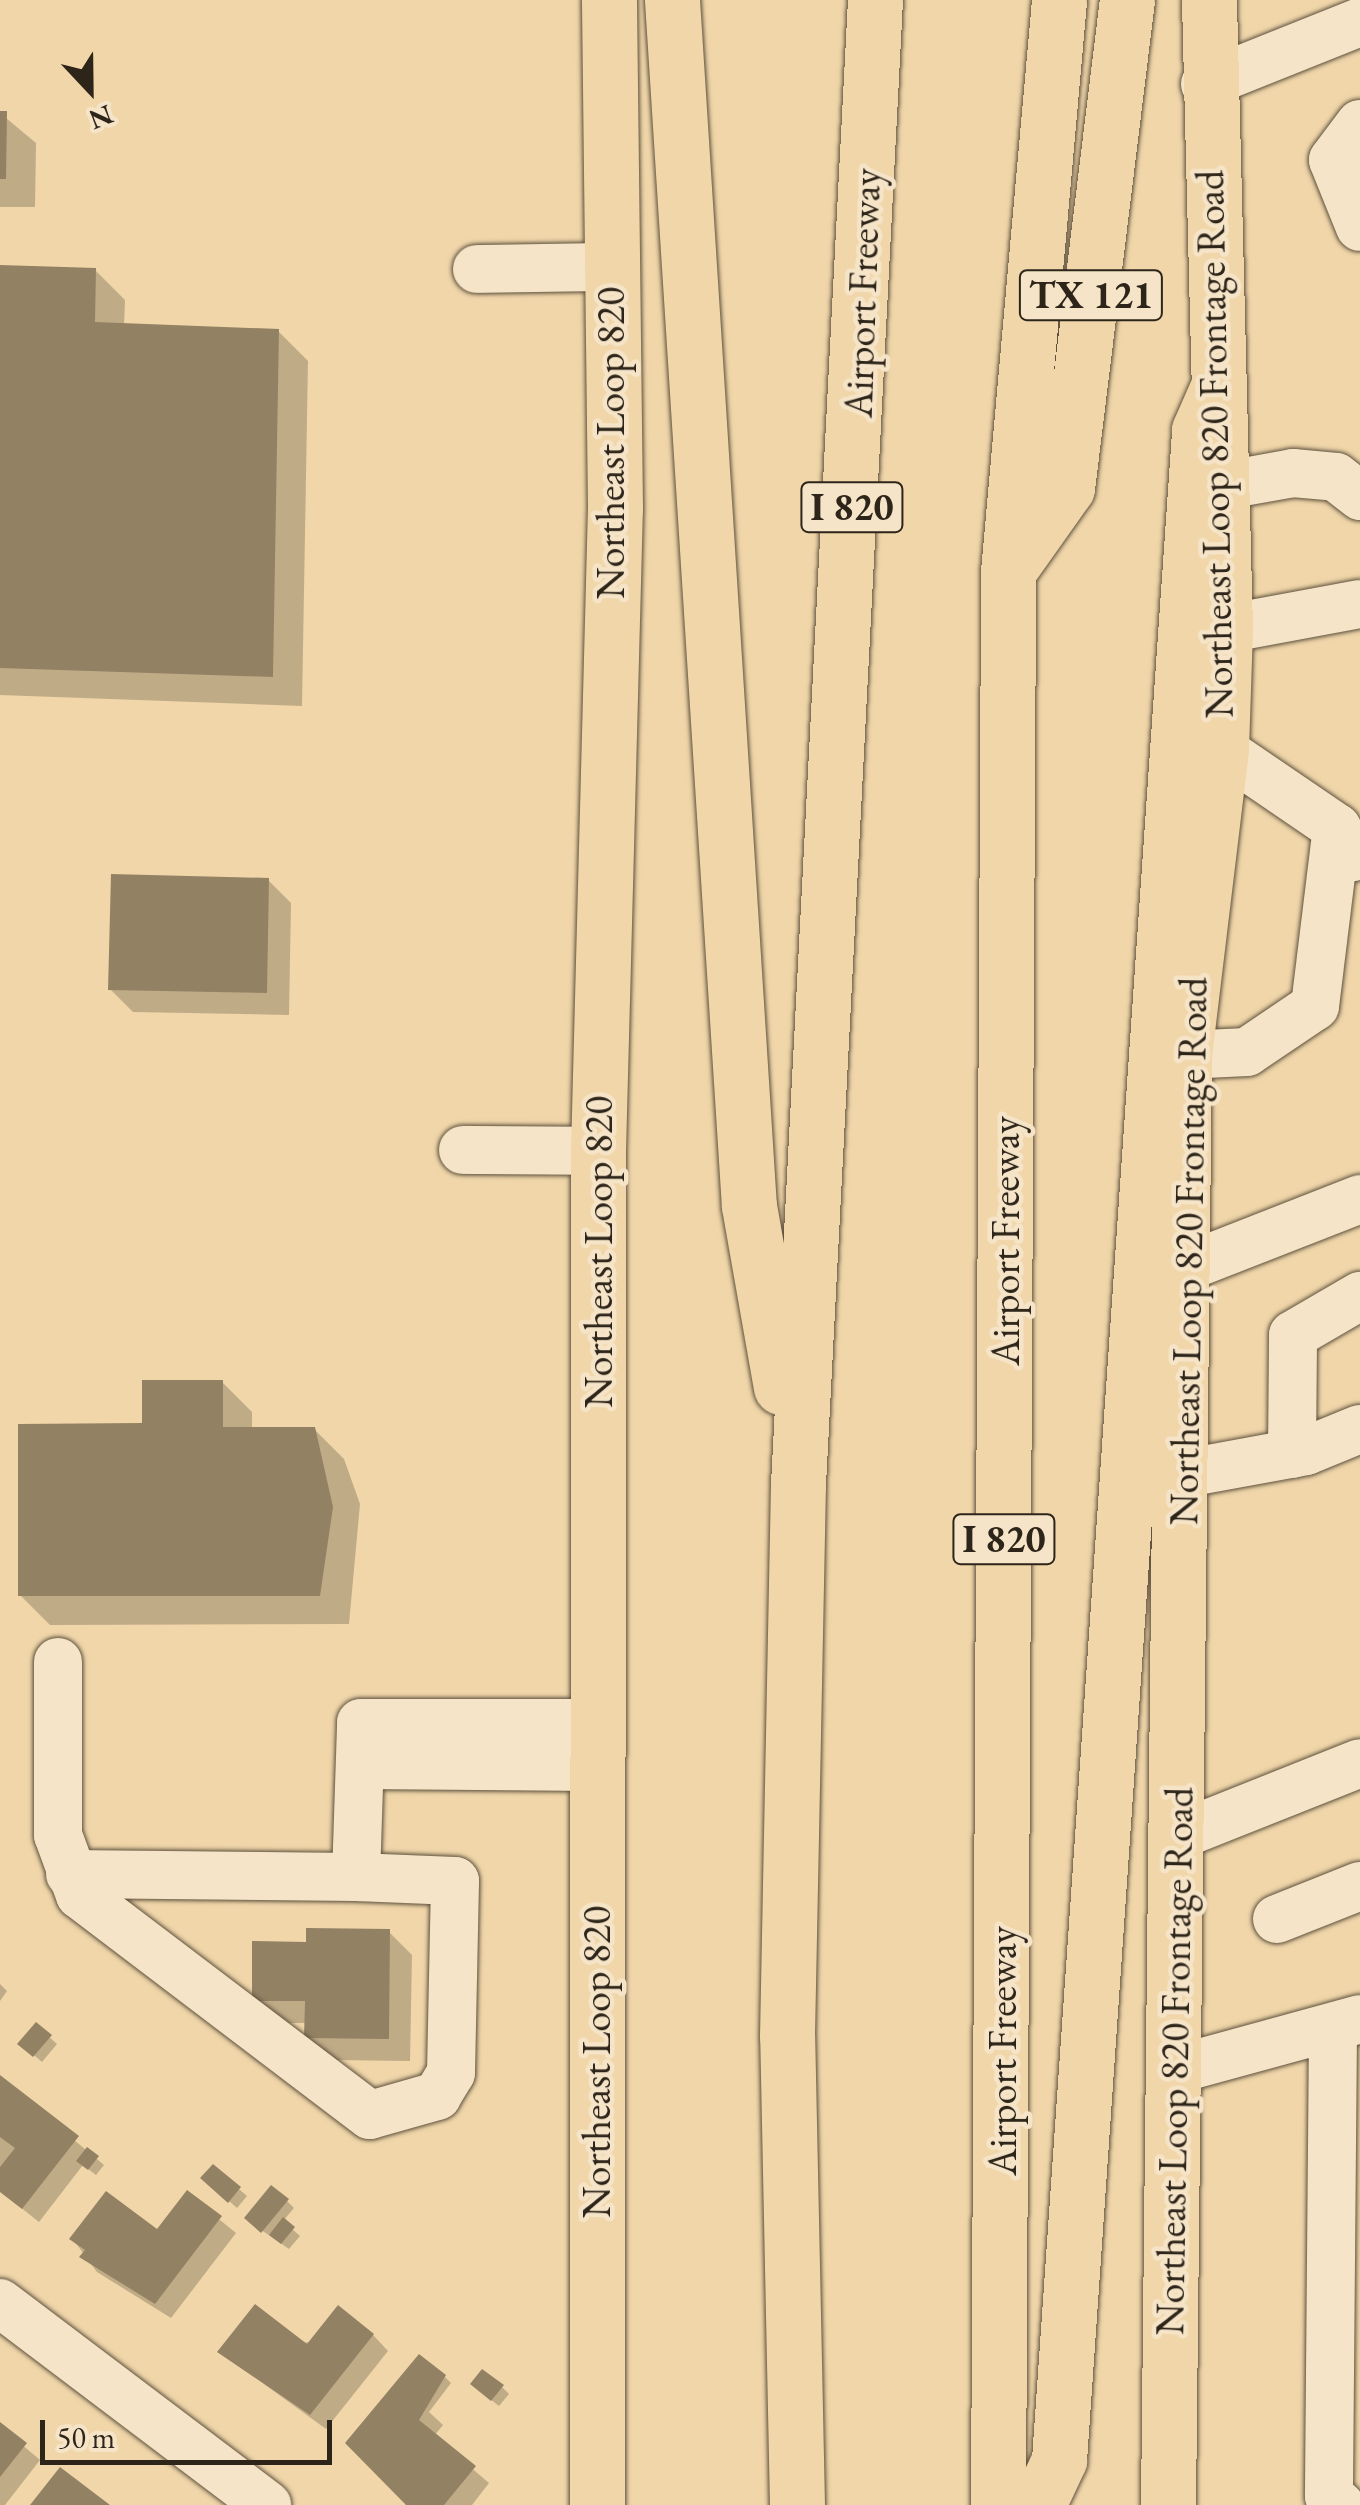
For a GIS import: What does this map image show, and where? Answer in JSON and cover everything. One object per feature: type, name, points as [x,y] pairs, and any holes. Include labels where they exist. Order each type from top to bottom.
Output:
[{"type":"main road","name":"Northeast Loop 820","points":[[597,2505],[598,1151],[615,508],[608,268],[609,0]]},
{"type":"main road","points":[[672,0],[749,1206],[798,1484]]},
{"type":"main road","name":"I 820","points":[[1008,572],[1059,0]]},
{"type":"main road","name":"TX 121","points":[[1008,572],[1067,488],[1127,0]]},
{"type":"main road","name":"Northeast Loop 820 Frontage Road","points":[[1168,2505],[1184,1054],[1220,750],[1225,629],[1204,84],[1209,0]]},
{"type":"main road","name":"Airport Freeway","points":[[797,2505],[787,2036],[798,1484],[865,296],[869,15]]},
{"type":"main road","points":[[1038,2505],[1059,2460],[1162,919],[1199,430],[1217,389]]},
{"type":"main road","name":"Airport Freeway","points":[[998,2505],[1008,572]]},
{"type":"street","points":[[1204,84],[1360,22]]},
{"type":"street","points":[[1360,124],[1334,160],[1360,227]]},
{"type":"street","points":[[478,270],[608,268]]},
{"type":"street","points":[[1222,486],[1293,473],[1336,477],[1360,496]]},
{"type":"street","points":[[1225,629],[1360,604]]},
{"type":"street","points":[[1184,1054],[1247,1052],[1315,1006],[1353,855],[1220,750]]},
{"type":"street","points":[[463,1150],[598,1151]]},
{"type":"street","points":[[1184,1268],[1360,1199]]},
{"type":"street","points":[[1292,1454],[1293,1335],[1360,1296]]},
{"type":"street","points":[[1182,1474],[1292,1454],[1360,1430]]},
{"type":"street","points":[[58,1662],[58,1835],[70,1874],[80,1895],[334,2094],[370,2115],[406,2112],[437,2096],[451,2073],[456,1881],[70,1874]]},
{"type":"street","points":[[356,1878],[361,1744],[596,1745]]},
{"type":"street","points":[[1177,1836],[1360,1764]]},
{"type":"street","points":[[1277,1920],[1360,1886]]},
{"type":"street","points":[[1174,2070],[1346,2025]]},
{"type":"street","points":[[1346,2025],[1360,2094]]},
{"type":"street","points":[[1340,2505],[1330,2496],[1345,2405],[1346,2025]]},
{"type":"street","points":[[0,2303],[268,2505]]},
{"type":"building","points":[[0,111],[7,111],[6,179],[0,179]]},
{"type":"building","points":[[0,265],[96,268],[95,322],[279,329],[273,677],[0,668]]},
{"type":"building","points":[[111,874],[269,878],[267,993],[108,990]]},
{"type":"building","points":[[142,1380],[223,1380],[223,1427],[315,1427],[333,1507],[320,1596],[18,1596],[18,1424],[142,1423]]},
{"type":"building","points":[[306,1928],[390,1929],[389,2039],[304,2038],[305,2001],[252,2001],[252,1941],[306,1942]]},
{"type":"building","points":[[36,2022],[52,2035],[33,2057],[17,2044]]},
{"type":"building","points":[[0,2075],[79,2136],[22,2209],[0,2192],[0,2167],[15,2148],[0,2137]]},
{"type":"building","points":[[87,2147],[99,2156],[88,2170],[76,2161]]},
{"type":"building","points":[[213,2164],[241,2187],[228,2203],[200,2178]]},
{"type":"building","points":[[271,2185],[289,2199],[261,2233],[244,2218]]},
{"type":"building","points":[[187,2190],[222,2216],[155,2304],[79,2257],[85,2250],[69,2239],[106,2191],[157,2229]]},
{"type":"building","points":[[283,2217],[295,2227],[281,2244],[269,2235]]},
{"type":"building","points":[[255,2304],[307,2344],[338,2305],[374,2334],[310,2415],[217,2352]]},
{"type":"building","points":[[419,2354],[446,2375],[419,2420],[476,2466],[444,2505],[406,2505],[345,2443]]},
{"type":"building","points":[[482,2369],[504,2385],[491,2401],[470,2384]]},
{"type":"building","points":[[0,2422],[27,2443],[0,2477]]},
{"type":"building","points":[[60,2467],[110,2505],[30,2505]]}]
